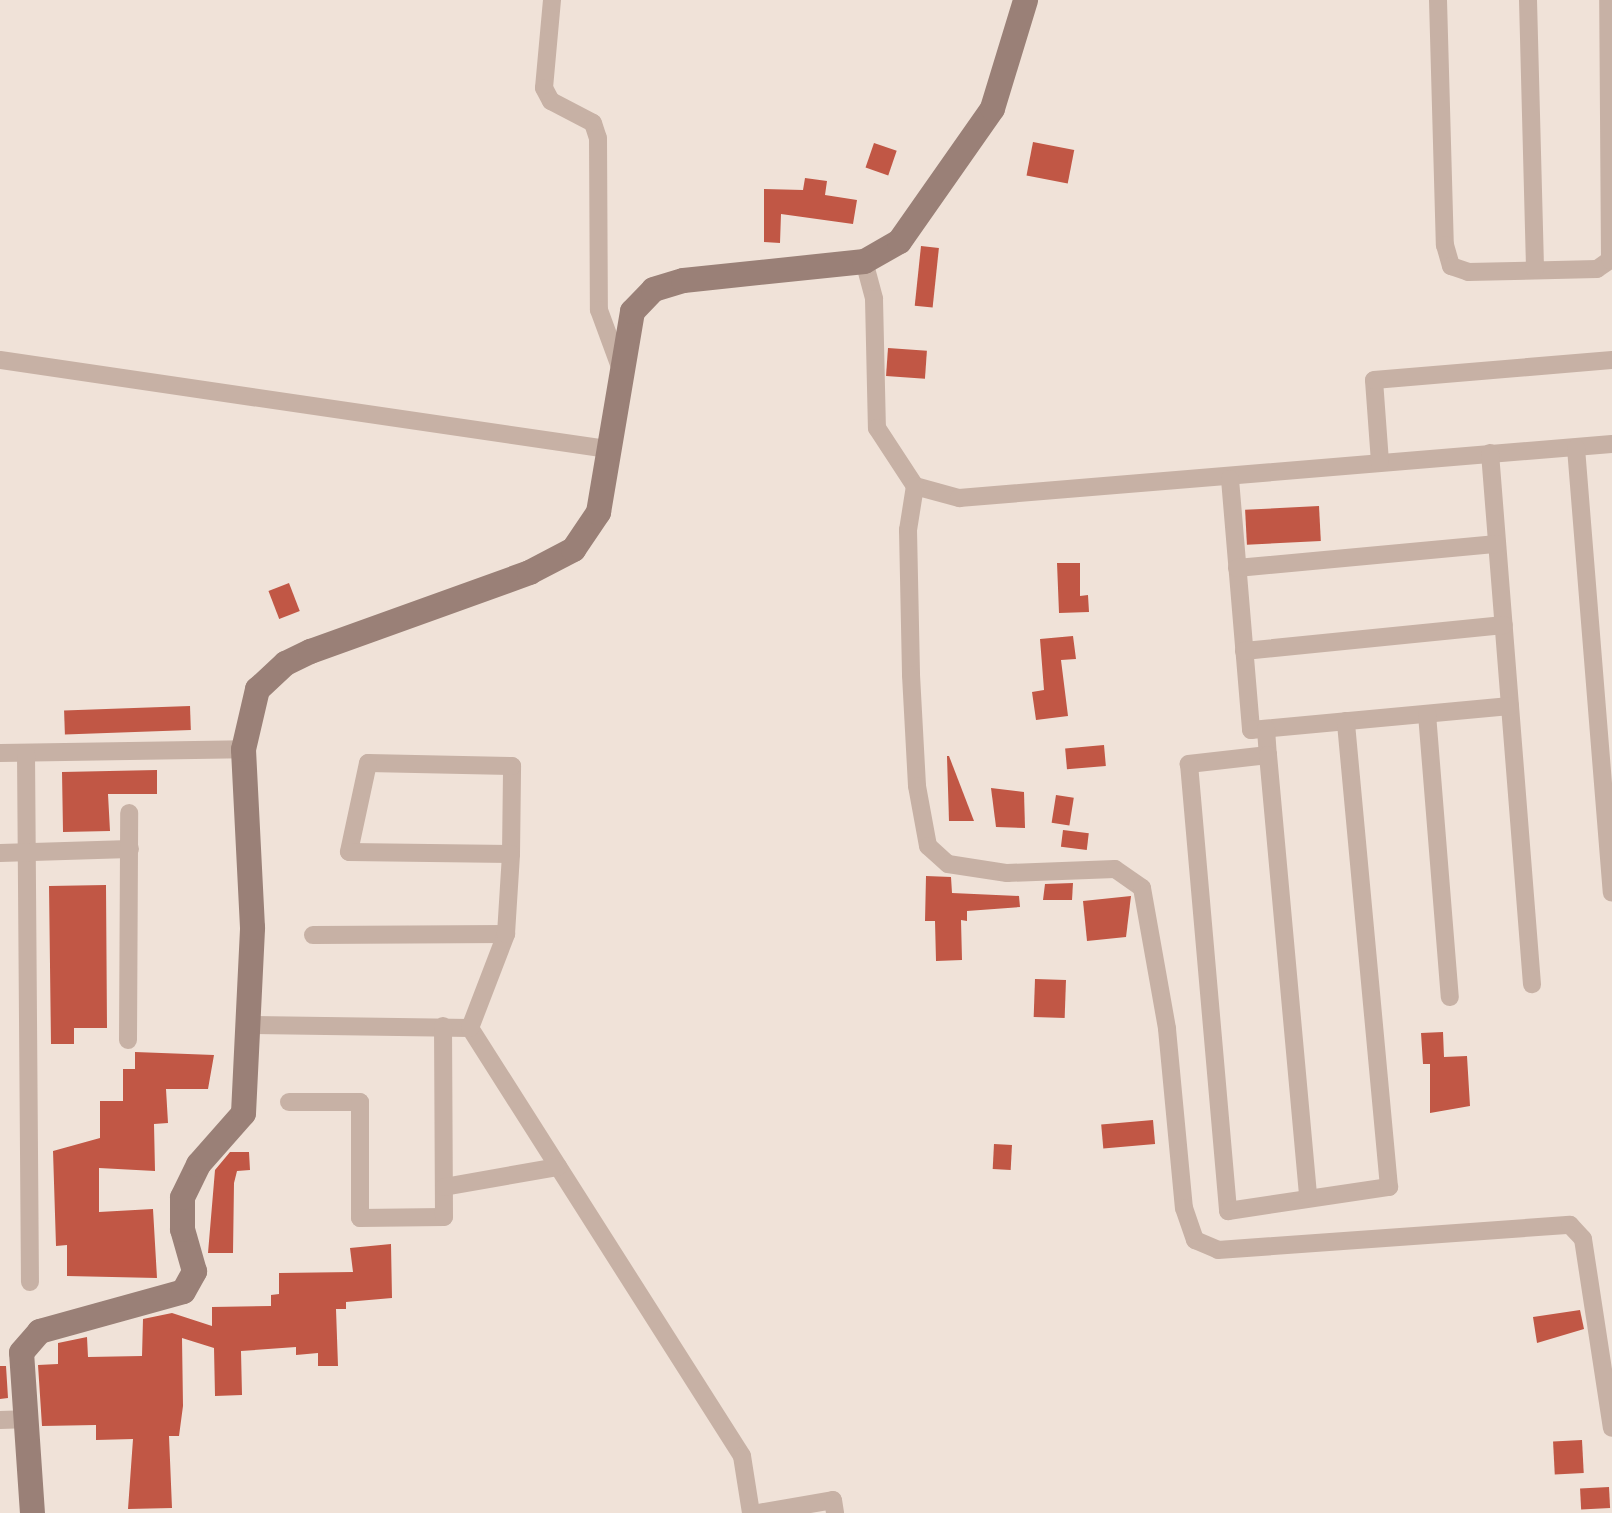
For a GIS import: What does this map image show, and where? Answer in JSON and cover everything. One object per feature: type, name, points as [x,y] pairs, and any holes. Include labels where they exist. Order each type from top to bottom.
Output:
[{"type":"street","points":[[552,0],[544,88],[551,101],[583,114],[598,138],[599,310],[620,369]]},
{"type":"street","points":[[32,1513],[12,1419],[21,1352],[39,1332],[183,1291],[194,1271],[182,1230],[182,1197],[198,1164],[243,1113],[252,1025],[242,749],[250,706],[268,676],[310,651],[371,630],[421,606],[529,572],[574,548],[598,512],[626,324],[653,289],[864,261],[899,241],[992,108],[1024,0]]},
{"type":"street","points":[[1438,0],[1448,261],[1468,272],[1597,269],[1610,260],[1608,0]]},
{"type":"street","points":[[1528,0],[1535,269]]},
{"type":"street","points":[[864,261],[874,298],[877,428],[915,486],[959,498],[1230,480],[1380,462],[1612,444]]},
{"type":"street","points":[[0,360],[607,449]]},
{"type":"street","points":[[1380,462],[1374,380],[1612,360]]},
{"type":"street","points":[[1576,448],[1612,893]]},
{"type":"street","points":[[1490,452],[1532,984]]},
{"type":"street","points":[[1230,480],[1251,730],[1510,706]]},
{"type":"street","points":[[915,486],[908,530],[911,676],[916,786],[928,846],[948,864],[1007,873],[1115,870],[1142,888],[1167,1028],[1184,1208],[1194,1240],[1218,1250],[1570,1226],[1583,1239],[1612,1428]]},
{"type":"street","points":[[1237,568],[1497,544]]},
{"type":"street","points":[[1244,651],[1504,624]]},
{"type":"street","points":[[1426,714],[1450,997]]},
{"type":"street","points":[[1268,756],[1189,764],[1228,1212],[1298,1204],[1308,1196],[1389,1187],[1346,721]]},
{"type":"street","points":[[1266,728],[1308,1196]]},
{"type":"street","points":[[0,753],[242,749]]},
{"type":"street","points":[[26,753],[30,1282]]},
{"type":"street","points":[[470,1028],[506,934],[511,854],[512,766],[368,763],[350,852],[511,854]]},
{"type":"street","points":[[128,1040],[129,813]]},
{"type":"street","points":[[0,852],[130,849]]},
{"type":"street","points":[[313,935],[506,934]]},
{"type":"street","points":[[252,1025],[470,1028]]},
{"type":"street","points":[[289,1102],[360,1102],[360,1218],[444,1217],[442,1026]]},
{"type":"street","points":[[470,1028],[742,1456],[755,1513],[833,1500],[835,1513]]},
{"type":"street","points":[[444,1187],[558,1167]]},
{"type":"building","points":[[1033,142],[1074,150],[1068,183],[1027,175]]},
{"type":"building","points":[[874,143],[897,151],[888,175],[866,168]]},
{"type":"building","points":[[805,178],[827,181],[825,195],[857,200],[853,224],[781,214],[780,243],[764,242],[764,189],[803,190]]},
{"type":"building","points":[[921,246],[939,248],[933,308],[915,306]]},
{"type":"building","points":[[888,348],[927,351],[925,379],[886,376]]},
{"type":"building","points":[[1319,506],[1321,541],[1247,545],[1245,510]]},
{"type":"building","points":[[1057,563],[1080,563],[1080,596],[1088,595],[1089,612],[1059,613]]},
{"type":"building","points":[[289,583],[300,611],[279,619],[268,591]]},
{"type":"building","points":[[1073,636],[1076,659],[1061,660],[1068,716],[1036,720],[1032,692],[1044,690],[1040,639]]},
{"type":"building","points":[[190,706],[191,730],[65,734],[64,710]]},
{"type":"building","points":[[1104,745],[1106,766],[1067,769],[1065,748]]},
{"type":"building","points":[[949,756],[974,821],[949,821]]},
{"type":"building","points":[[157,770],[157,794],[108,794],[110,831],[63,832],[62,772]]},
{"type":"building","points":[[991,788],[1024,792],[1025,828],[996,827]]},
{"type":"building","points":[[1056,795],[1074,798],[1069,825],[1052,823]]},
{"type":"building","points":[[1063,830],[1089,833],[1087,850],[1061,847]]},
{"type":"building","points":[[926,876],[951,877],[952,893],[1019,896],[1020,907],[967,911],[967,921],[961,920],[962,960],[936,961],[935,921],[925,921]]},
{"type":"building","points":[[1073,883],[1072,900],[1043,900],[1045,884]]},
{"type":"building","points":[[106,885],[107,1028],[74,1028],[74,1044],[51,1044],[49,886]]},
{"type":"building","points":[[1131,896],[1126,937],[1087,941],[1083,901]]},
{"type":"building","points":[[1035,979],[1066,980],[1065,1018],[1034,1017]]},
{"type":"building","points":[[1443,1032],[1444,1057],[1467,1056],[1470,1106],[1430,1113],[1430,1064],[1423,1064],[1421,1033]]},
{"type":"building","points":[[135,1052],[214,1055],[208,1089],[166,1089],[168,1123],[154,1124],[155,1171],[99,1168],[99,1212],[153,1209],[157,1278],[67,1276],[67,1245],[56,1246],[53,1151],[100,1138],[100,1101],[123,1101],[123,1069],[135,1069]]},
{"type":"building","points":[[1153,1120],[1155,1144],[1103,1148],[1101,1125]]},
{"type":"building","points":[[994,1144],[1012,1145],[1011,1170],[993,1169]]},
{"type":"building","points":[[230,1152],[249,1152],[250,1170],[237,1171],[234,1183],[233,1253],[208,1253],[215,1170]]},
{"type":"building","points":[[391,1244],[392,1298],[346,1302],[346,1309],[336,1309],[338,1366],[318,1366],[318,1353],[296,1355],[296,1347],[241,1351],[242,1395],[215,1396],[214,1348],[182,1338],[183,1406],[179,1436],[169,1436],[172,1508],[128,1509],[133,1439],[96,1440],[96,1425],[42,1426],[38,1365],[58,1364],[58,1343],[87,1337],[88,1357],[142,1356],[143,1319],[172,1313],[212,1326],[212,1307],[271,1306],[271,1295],[279,1294],[279,1273],[353,1272],[350,1248]]},
{"type":"building","points":[[1580,1310],[1584,1329],[1537,1343],[1533,1317]]},
{"type":"building","points":[[0,1366],[6,1366],[8,1398],[0,1399]]},
{"type":"building","points":[[1582,1440],[1584,1473],[1555,1474],[1553,1442]]},
{"type":"building","points":[[1609,1487],[1610,1508],[1581,1509],[1580,1489]]}]
